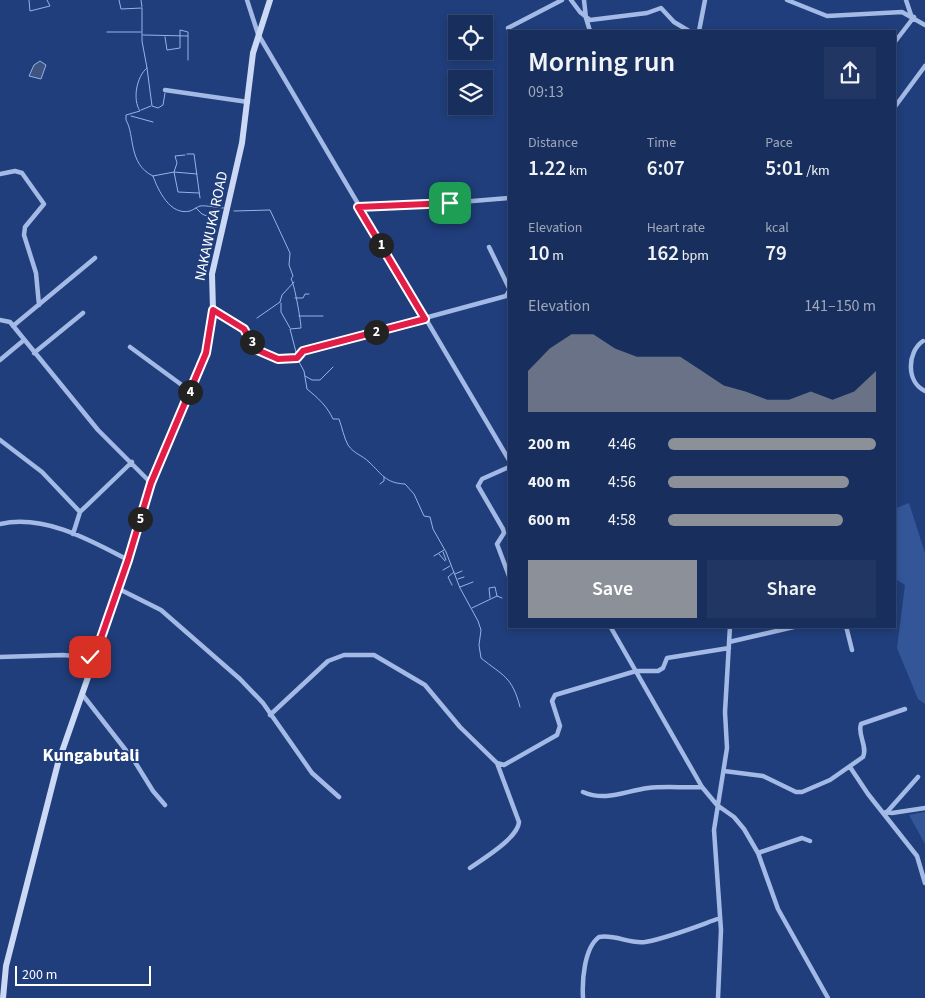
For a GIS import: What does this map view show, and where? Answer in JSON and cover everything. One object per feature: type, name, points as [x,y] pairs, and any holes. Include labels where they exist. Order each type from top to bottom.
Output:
[{"type":"main road","name":"NAKAWUKA ROAD","points":[[2,994],[3,966],[31,878],[42,819],[58,763],[128,560],[151,483],[208,346],[213,310],[212,274],[241,149],[250,72],[258,34],[270,0]]},
{"type":"street","points":[[248,0],[258,34],[358,207],[508,458]]},
{"type":"street","points":[[508,28],[562,0]]},
{"type":"street","points":[[571,0],[586,18],[594,20],[622,14],[640,14],[661,8],[674,22],[686,30]]},
{"type":"street","points":[[584,0],[590,30]]},
{"type":"street","points":[[699,30],[705,0]]},
{"type":"street","points":[[787,0],[827,16],[902,12],[925,25]]},
{"type":"street","points":[[902,12],[907,2]]},
{"type":"street","points":[[907,2],[912,16]]},
{"type":"street","points":[[896,41],[912,16]]},
{"type":"street","points":[[896,105],[925,66]]},
{"type":"street","points":[[165,90],[248,102]]},
{"type":"street","points":[[0,174],[15,171],[22,173],[44,204],[25,227],[24,235],[36,273],[39,305]]},
{"type":"street","points":[[358,207],[424,205],[508,198]]},
{"type":"street","points":[[489,247],[506,280]]},
{"type":"street","points":[[13,326],[95,258]]},
{"type":"street","points":[[213,310],[244,329],[255,349],[278,359],[297,358],[303,351],[506,296],[508,292]]},
{"type":"street","points":[[34,353],[83,313]]},
{"type":"street","points":[[0,320],[10,322],[98,430],[151,483]]},
{"type":"street","points":[[0,360],[11,353],[24,340]]},
{"type":"street","points":[[923,341],[918,345],[914,353],[910,372],[918,386],[925,391]]},
{"type":"street","points":[[130,347],[190,391]]},
{"type":"street","points":[[0,440],[42,472],[80,512]]},
{"type":"street","points":[[73,534],[80,512],[132,462]]},
{"type":"street","points":[[508,467],[482,479],[478,486],[503,528],[504,533],[497,544],[508,573]]},
{"type":"street","points":[[0,524],[20,521],[58,528],[128,560]]},
{"type":"street","points":[[117,588],[149,602],[180,625],[250,689],[312,773],[339,797]]},
{"type":"street","points":[[611,628],[702,787],[717,805],[739,823],[758,853],[778,909],[828,998]]},
{"type":"street","points":[[718,998],[720,918],[714,853],[717,805],[724,771],[730,628]]},
{"type":"street","points":[[497,763],[504,765],[557,734],[560,726],[552,701],[555,695],[636,671],[658,671],[667,658],[729,645],[791,628]]},
{"type":"street","points":[[846,628],[852,650]]},
{"type":"street","points":[[0,657],[63,655],[94,658]]},
{"type":"street","points":[[270,715],[328,661],[344,655],[374,655],[425,684],[460,727],[497,763],[519,822],[519,828],[511,837],[470,868]]},
{"type":"street","points":[[82,694],[135,762],[152,791],[165,805]]},
{"type":"street","points":[[724,771],[763,776],[796,792],[810,790],[850,767],[865,754],[860,729],[862,724],[905,709]]},
{"type":"street","points":[[850,767],[910,846],[923,869],[925,883]]},
{"type":"street","points":[[885,811],[918,777]]},
{"type":"street","points":[[583,792],[590,795],[608,797],[649,788],[702,787]]},
{"type":"street","points":[[885,811],[925,808]]},
{"type":"street","points":[[758,853],[802,838],[810,841]]},
{"type":"street","points":[[583,998],[583,986],[590,948],[599,937],[605,936],[631,942],[645,942],[669,937],[720,918]]},
{"type":"shaded area","points":[[40,61],[46,65],[41,79],[29,76],[34,65]]},
{"type":"shaded area","points":[[909,503],[925,553],[925,704],[918,699],[897,648],[905,585],[896,579],[896,508]]},
{"type":"shaded area","points":[[925,812],[925,844],[909,815]]},
{"type":"waterway","points":[[29,0],[30,11],[50,6],[47,0]]},
{"type":"waterway","points":[[119,0],[121,9],[142,8],[142,41],[147,68],[138,82],[136,94],[140,111],[126,115],[136,157],[145,171],[153,176],[166,201],[176,210],[190,211],[199,206],[224,208]]},
{"type":"waterway","points":[[141,0],[142,7]]},
{"type":"waterway","points":[[165,37],[167,50],[180,48],[180,30],[188,32],[188,36]]},
{"type":"waterway","points":[[107,32],[141,32]]},
{"type":"waterway","points":[[143,35],[188,36],[188,60]]},
{"type":"waterway","points":[[147,68],[152,106],[158,108],[163,105],[165,93]]},
{"type":"waterway","points":[[141,110],[151,106]]},
{"type":"waterway","points":[[131,116],[153,122]]},
{"type":"waterway","points":[[187,154],[194,154],[200,198]]},
{"type":"waterway","points":[[185,155],[175,156],[177,163],[174,172],[178,192],[199,193]]},
{"type":"waterway","points":[[153,176],[174,172],[197,174]]},
{"type":"waterway","points":[[196,208],[202,214],[214,219]]},
{"type":"waterway","points":[[234,211],[270,210],[290,253],[289,265],[293,276],[291,279],[301,328],[290,329],[297,356]]},
{"type":"waterway","points":[[257,318],[280,302],[282,295],[294,282]]},
{"type":"waterway","points":[[295,298],[303,298],[305,294],[309,294]]},
{"type":"waterway","points":[[281,303],[281,312],[290,328]]},
{"type":"waterway","points":[[299,316],[323,316]]},
{"type":"waterway","points":[[298,360],[304,371],[307,389],[322,402],[333,419],[339,419],[350,448],[388,480],[405,484],[414,494],[424,516],[430,517],[433,529],[446,552],[460,588],[478,621],[481,630],[479,645],[481,658],[501,673],[510,683],[520,707]]},
{"type":"waterway","points":[[305,376],[312,380],[320,380],[333,367]]},
{"type":"waterway","points":[[380,484],[384,481],[384,477]]},
{"type":"waterway","points":[[434,556],[444,550]]},
{"type":"waterway","points":[[443,552],[446,560]]},
{"type":"waterway","points":[[439,554],[445,561]]},
{"type":"waterway","points":[[443,570],[450,566]]},
{"type":"waterway","points":[[455,574],[462,571]]},
{"type":"waterway","points":[[452,585],[448,577],[454,572]]},
{"type":"waterway","points":[[458,579],[464,577]]},
{"type":"waterway","points":[[460,587],[473,582]]},
{"type":"waterway","points":[[490,598],[489,588],[495,587],[497,596]]},
{"type":"waterway","points":[[472,608],[497,596],[502,598]]},
{"type":"district","name":"Kungabutali","points":[[91,755]]},
{"type":"route","points":[[90,657],[94,658],[109,617],[151,483],[170,434],[206,353],[213,310],[248,332],[255,349],[269,357],[278,359],[297,358],[303,351],[425,319],[358,207],[450,203]]}]
